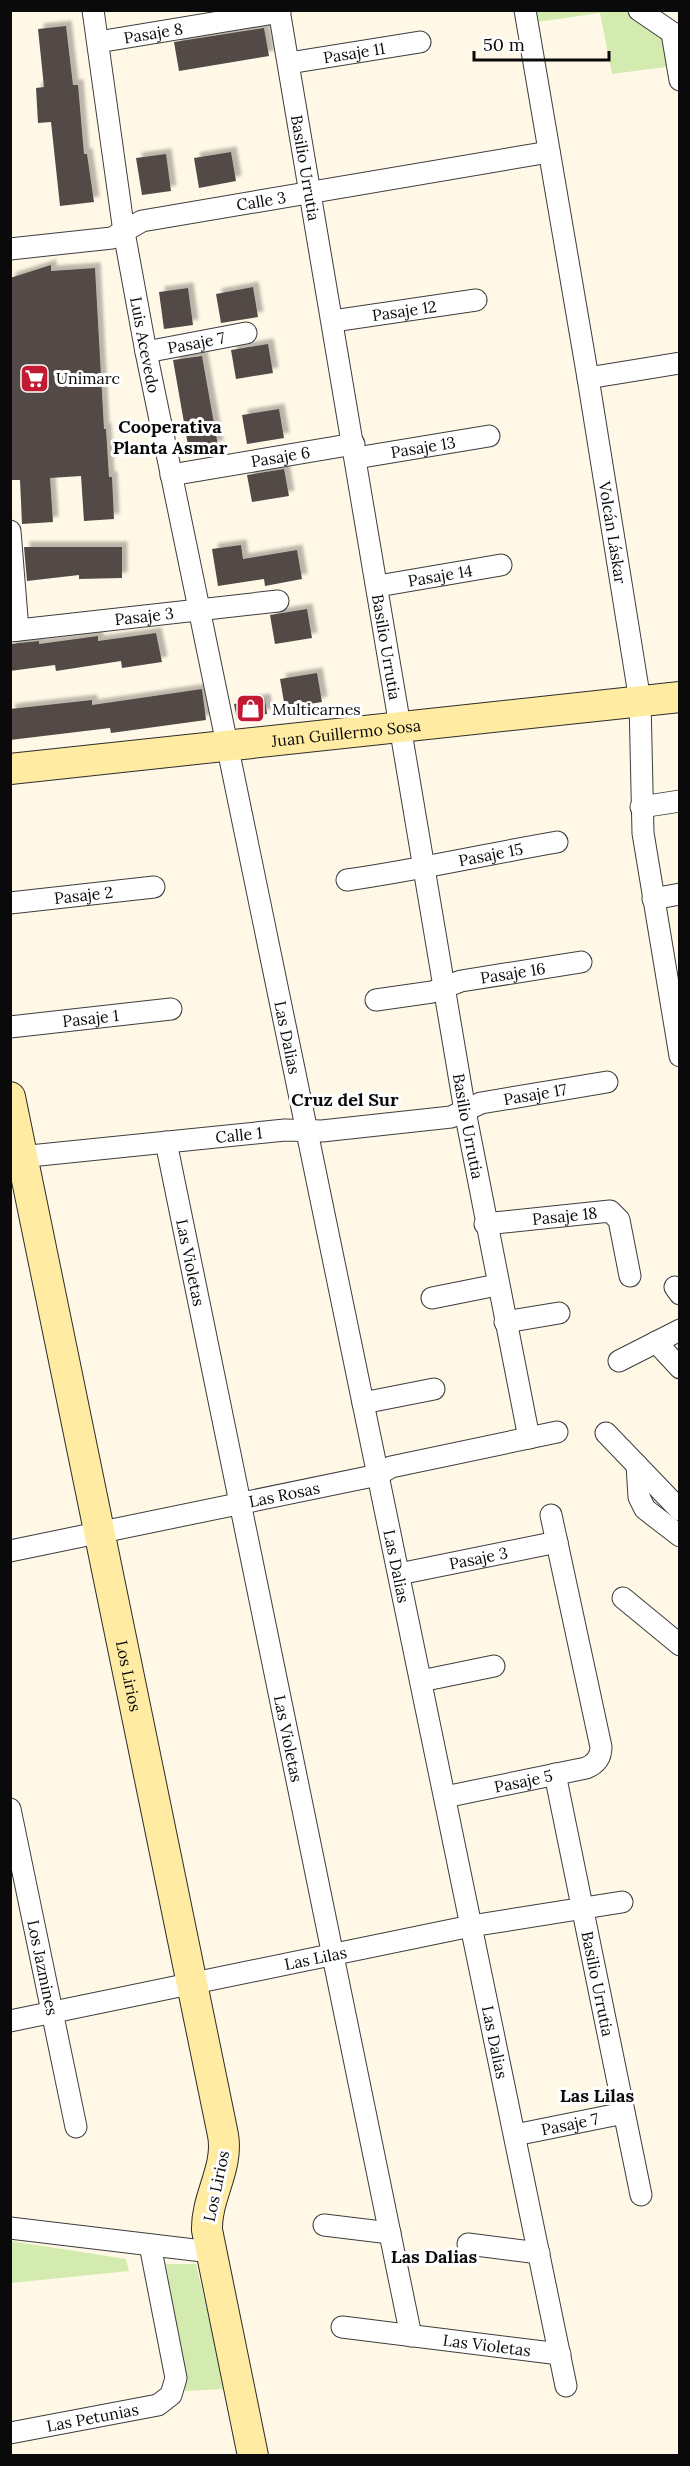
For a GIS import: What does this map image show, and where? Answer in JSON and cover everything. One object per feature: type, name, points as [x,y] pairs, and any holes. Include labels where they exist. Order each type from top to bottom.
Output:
[{"type":"street","name":"Volcán Láskar","points":[[525,10],[640,701],[643,833],[654,898],[674,985],[680,1056]]},
{"type":"street","points":[[639,10],[676,36],[680,80]]},
{"type":"street","name":"Luis Acevedo","points":[[94,11],[124,232],[146,352],[228,746]]},
{"type":"street","name":"Pasaje 8","points":[[98,42],[280,11]]},
{"type":"street","name":"Basilio Urrutia","points":[[280,11],[465,1111],[485,1224],[529,1438]]},
{"type":"street","name":"Pasaje 11","points":[[289,63],[420,42]]},
{"type":"street","name":"Calle 3","points":[[10,249],[112,238],[142,221],[549,152]]},
{"type":"street","name":"Pasaje 12","points":[[333,321],[476,300]]},
{"type":"street","name":"Pasaje 7","points":[[146,352],[246,333]]},
{"type":"street","points":[[588,378],[680,363]]},
{"type":"street","name":"Pasaje 13","points":[[355,451],[489,436]]},
{"type":"street","name":"Pasaje 6","points":[[171,475],[355,451]]},
{"type":"street","points":[[10,531],[14,630]]},
{"type":"street","name":"Pasaje 14","points":[[378,586],[501,565]]},
{"type":"street","name":"Pasaje 3","points":[[14,630],[278,601]]},
{"type":"street","name":"Juan Guillermo Sosa","points":[[10,769],[680,698]]},
{"type":"street","name":"Las Dalias","points":[[228,746],[567,2386]]},
{"type":"street","points":[[641,807],[680,801]]},
{"type":"street","name":"Pasaje 15","points":[[347,880],[557,842]]},
{"type":"street","name":"Pasaje 2","points":[[10,903],[154,887]]},
{"type":"street","points":[[654,898],[680,894]]},
{"type":"street","name":"Pasaje 16","points":[[376,1000],[432,992],[461,981],[581,962]]},
{"type":"street","name":"Pasaje 1","points":[[10,1027],[171,1009]]},
{"type":"street","name":"Pasaje 17","points":[[465,1111],[481,1103],[607,1082]]},
{"type":"street","name":"Los Lirios","points":[[10,1097],[16,1158],[99,1533],[225,2144],[224,2161],[207,2222],[211,2253],[253,2456]]},
{"type":"street","name":"Calle 1","points":[[16,1158],[285,1130],[307,1131],[451,1117],[465,1111]]},
{"type":"street","name":"Las Violetas","points":[[166,1142],[411,2336]]},
{"type":"street","name":"Pasaje 18","points":[[485,1224],[610,1211],[619,1220],[630,1276]]},
{"type":"street","points":[[432,1298],[497,1285]]},
{"type":"street","points":[[505,1322],[559,1313]]},
{"type":"street","points":[[619,1361],[680,1330]]},
{"type":"street","points":[[656,1342],[680,1368]]},
{"type":"street","points":[[363,1403],[434,1389]]},
{"type":"street","name":"Las Rosas","points":[[10,1551],[378,1475],[391,1467],[557,1432]]},
{"type":"street","points":[[606,1433],[680,1510]]},
{"type":"street","points":[[637,1465],[641,1503],[645,1509],[680,1536]]},
{"type":"street","points":[[551,1515],[557,1542]]},
{"type":"street","name":"Pasaje 3","points":[[399,1574],[557,1542]]},
{"type":"street","name":"Pasaje 5","points":[[445,1797],[586,1768],[597,1760],[601,1747],[557,1542]]},
{"type":"street","points":[[623,1598],[680,1644]]},
{"type":"street","points":[[421,1681],[494,1666]]},
{"type":"street","name":"Basilio Urrutia","points":[[555,1774],[641,2195]]},
{"type":"street","name":"Los Jazmines","points":[[10,1809],[76,2127]]},
{"type":"street","name":"Las Lilas","points":[[10,2021],[471,1926],[622,1902]]},
{"type":"street","name":"Pasaje 7","points":[[515,2135],[624,2113]]},
{"type":"street","points":[[324,2225],[390,2233]]},
{"type":"street","points":[[10,2228],[211,2253]]},
{"type":"street","points":[[468,2244],[539,2253]]},
{"type":"street","name":"Las Petunias","points":[[10,2433],[158,2405],[171,2395],[176,2378],[150,2245]]},
{"type":"street","name":"Las Violetas","points":[[342,2327],[560,2354]]},
{"type":"green space","points":[[529,11],[632,11],[668,34],[673,66],[612,74],[600,13],[531,23]]},
{"type":"green space","points":[[11,2241],[126,2259],[129,2271],[11,2283]]},
{"type":"green space","points":[[166,2264],[196,2264],[226,2389],[185,2391]]},
{"type":"building","points":[[66,26],[73,85],[78,85],[84,154],[87,154],[94,202],[60,206],[51,122],[38,123],[36,88],[44,87],[38,29]]},
{"type":"building","points":[[264,28],[269,56],[179,71],[174,42]]},
{"type":"building","points":[[231,152],[236,181],[199,188],[194,158]]},
{"type":"building","points":[[166,154],[171,191],[142,195],[136,158]]},
{"type":"building","points":[[51,265],[51,271],[95,268],[104,429],[106,429],[109,477],[112,477],[114,519],[84,521],[81,476],[50,478],[53,522],[22,524],[20,480],[10,480],[10,278]]},
{"type":"building","points":[[253,287],[258,317],[221,323],[216,294]]},
{"type":"building","points":[[188,288],[193,325],[164,329],[159,292]]},
{"type":"building","points":[[268,344],[273,373],[236,379],[231,350]]},
{"type":"building","points":[[202,356],[218,446],[189,451],[173,360]]},
{"type":"building","points":[[279,409],[284,438],[247,444],[242,415]]},
{"type":"building","points":[[284,469],[289,496],[252,502],[247,475]]},
{"type":"building","points":[[241,545],[243,559],[297,550],[302,579],[265,586],[264,579],[218,586],[212,549]]},
{"type":"building","points":[[24,547],[122,547],[122,578],[79,579],[79,575],[27,581]]},
{"type":"building","points":[[307,609],[312,638],[275,644],[270,615]]},
{"type":"building","points":[[156,633],[162,662],[122,668],[121,661],[56,671],[55,665],[10,671],[10,644],[39,641],[39,644],[98,636],[98,641]]},
{"type":"building","points":[[317,673],[322,702],[285,708],[280,679]]},
{"type":"building","points":[[202,689],[206,720],[111,733],[110,728],[10,740],[10,709],[92,700],[92,705]]},
{"type":"building","name":"Multicarnes","points":[[265,699],[267,714],[237,719],[234,704]]},
{"type":"place","name":"Unimarc","points":[[35,378]]},
{"type":"place","name":"Multicarnes","points":[[251,709]]},
{"type":"district","name":"Cooperativa Planta Asmar","points":[[170,436]]},
{"type":"district","name":"Cruz del Sur","points":[[345,1099]]},
{"type":"district","name":"Las Lilas","points":[[597,2095]]},
{"type":"district","name":"Las Dalias","points":[[434,2256]]}]
